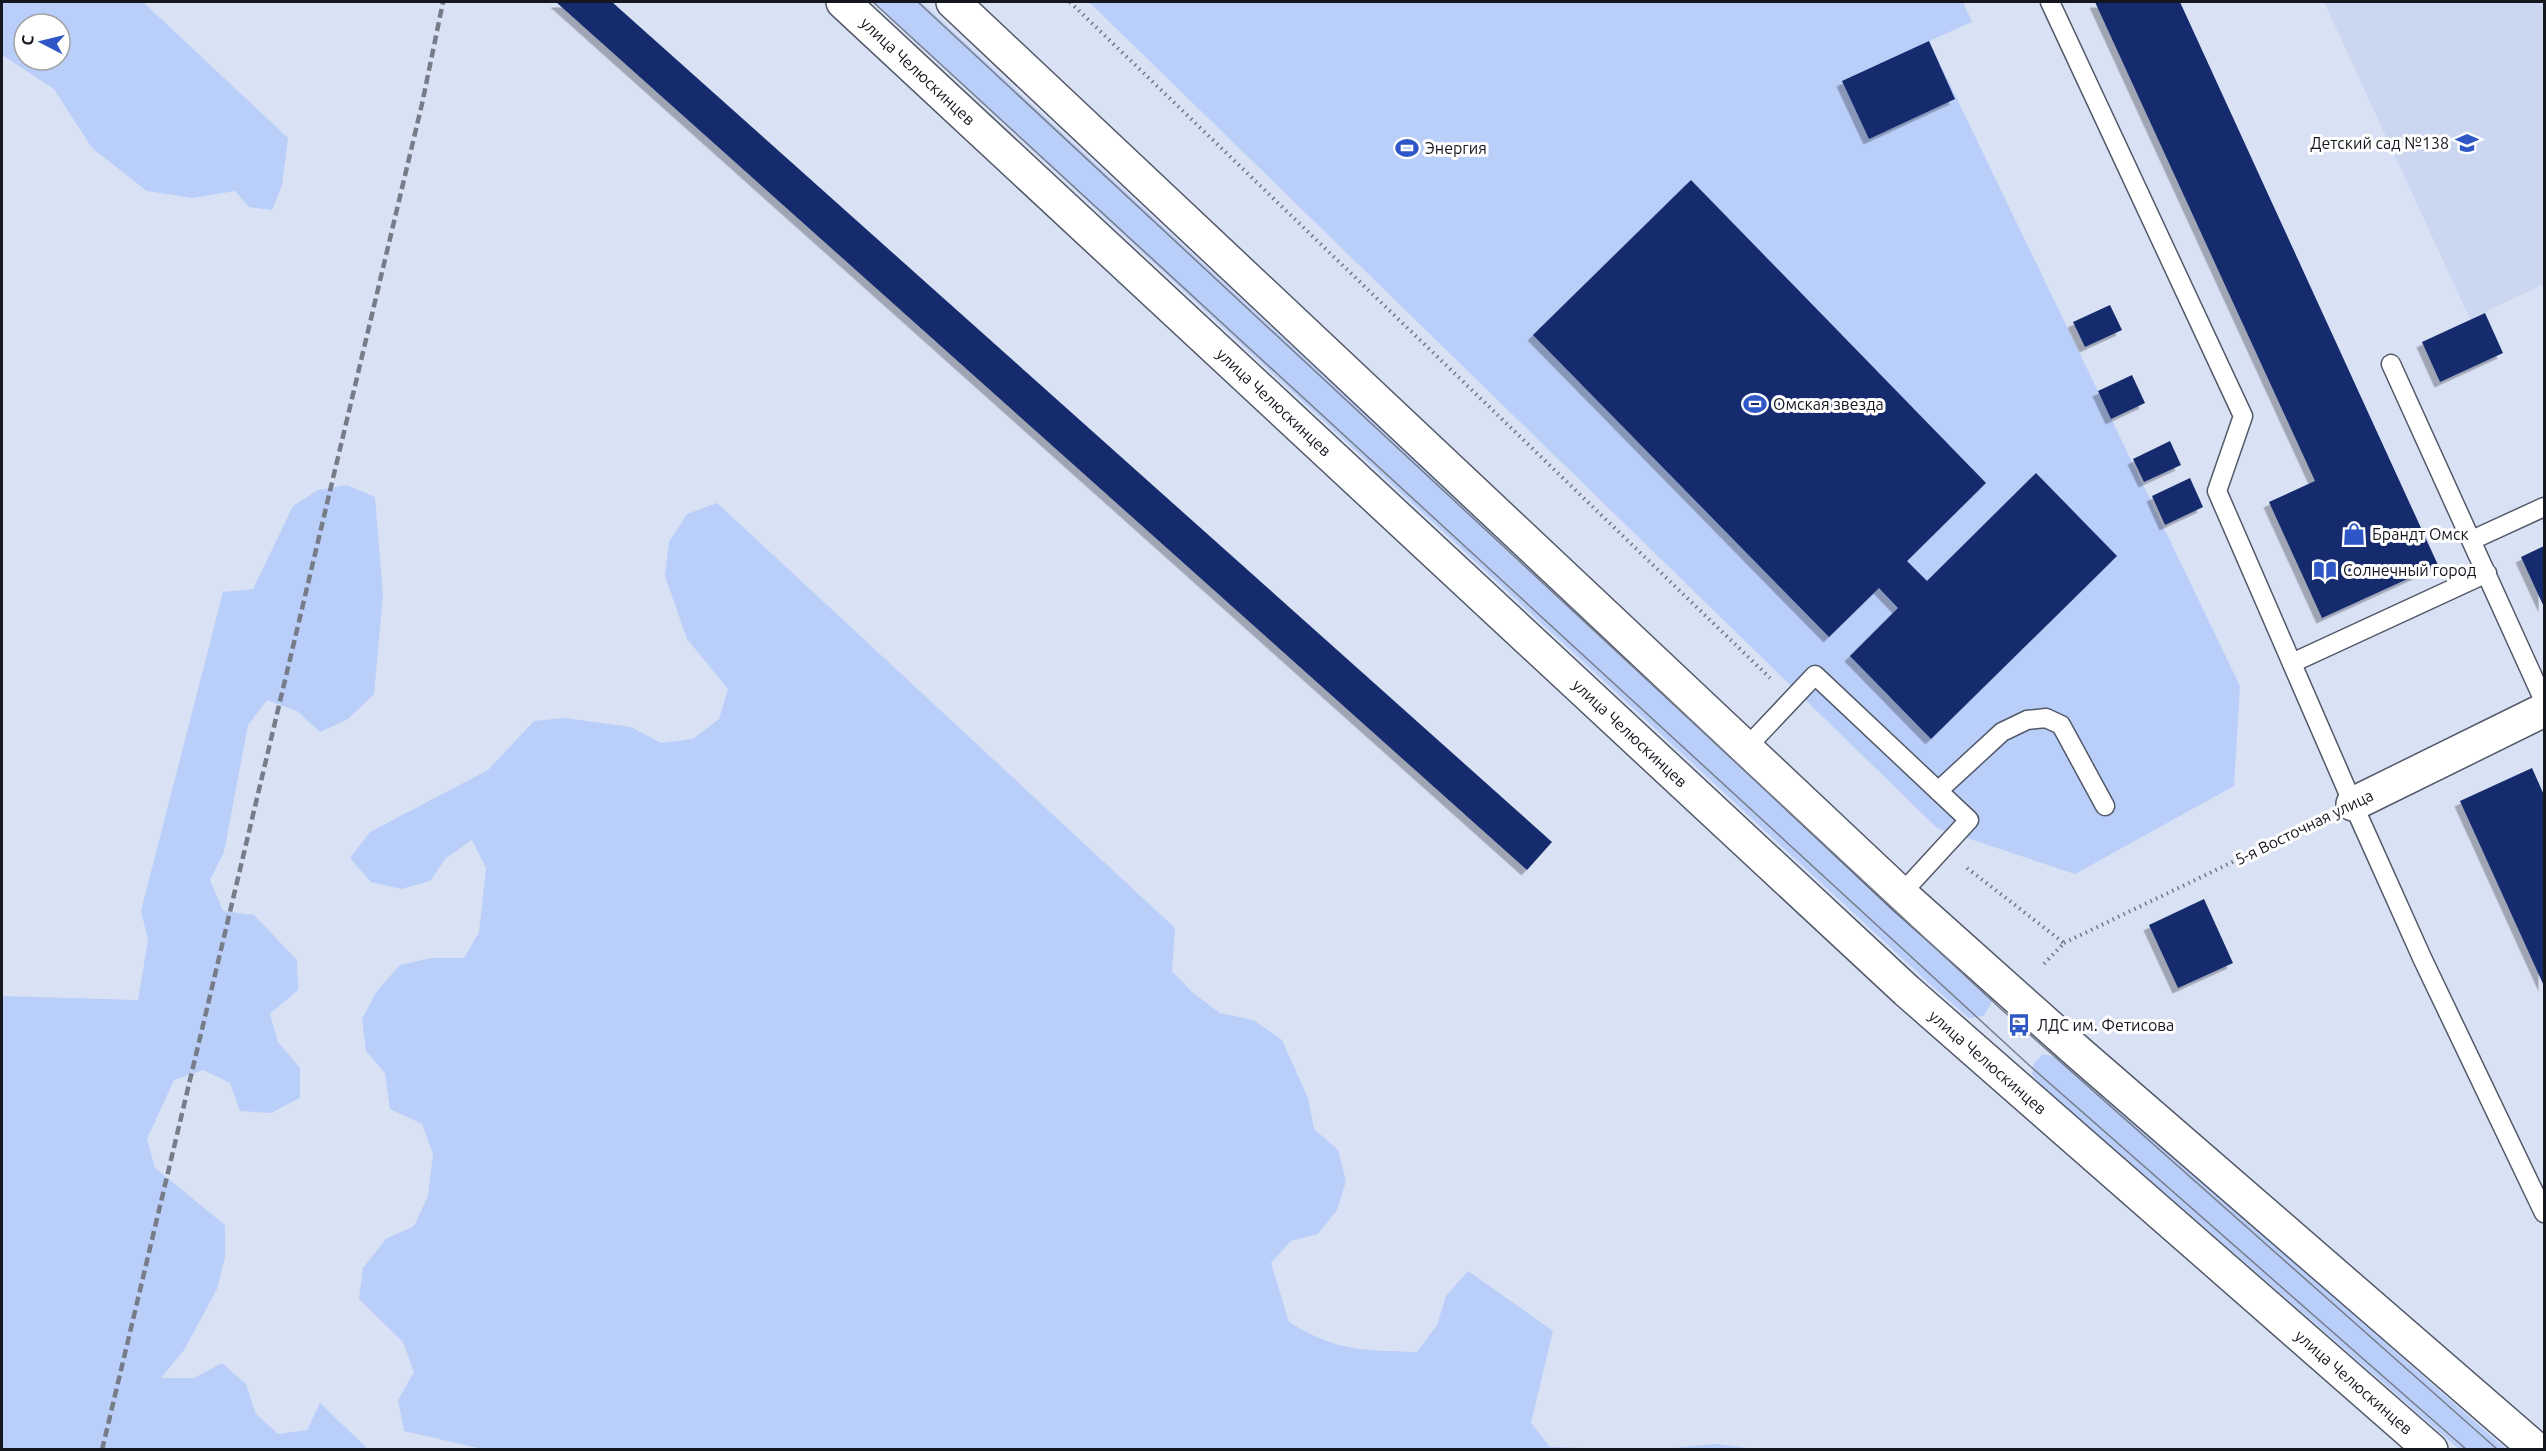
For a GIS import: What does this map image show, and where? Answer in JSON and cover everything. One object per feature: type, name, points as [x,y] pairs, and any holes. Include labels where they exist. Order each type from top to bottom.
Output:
[{"type":"main road","name":"улица Челюскинцев","points":[[843,2],[1907,992],[2415,1444]]},
{"type":"main road","points":[[953,2],[1901,894],[2079,1053],[2537,1449]]},
{"type":"main road","name":"5-я Восточная улица","points":[[2353,804],[2544,710]]},
{"type":"lane","points":[[2050,2],[2243,416],[2217,490],[2423,960],[2544,1213]]},
{"type":"lane","points":[[2391,364],[2544,701]]},
{"type":"lane","points":[[2472,540],[2544,507]]},
{"type":"lane","points":[[2292,663],[2487,573]]},
{"type":"lane","points":[[1746,748],[1815,675],[1969,820],[1901,894]]},
{"type":"lane","points":[[1938,791],[2002,732],[2027,720],[2046,718],[2061,725],[2105,806]]},
{"type":"path","points":[[1070,2],[1792,700]]},
{"type":"path","name":"5-я Восточная улица","points":[[2064,943],[2353,804]]},
{"type":"path","points":[[1942,849],[2064,943],[2041,967]]},
{"type":"shaded area","points":[[2,2],[143,2],[288,138],[282,185],[272,210],[249,207],[235,191],[193,198],[147,191],[92,148],[54,89],[28,72],[72,72],[72,12],[12,12],[12,62],[2,55]]},
{"type":"shaded area","points":[[873,2],[921,2],[1994,998],[1984,1016],[1969,1018],[1932,986]]},
{"type":"shaded area","points":[[1089,2],[1963,2],[1972,22],[1929,41],[2240,686],[2234,786],[2075,874],[1937,828]]},
{"type":"shaded area","name":"Детский сад №138","points":[[2324,2],[2544,2],[2544,284],[2470,319]]},
{"type":"shaded area","points":[[347,485],[375,497],[383,595],[374,694],[348,719],[320,732],[297,711],[267,700],[248,725],[224,852],[210,880],[223,911],[254,915],[297,960],[298,990],[270,1014],[278,1042],[300,1068],[300,1098],[271,1113],[240,1111],[230,1083],[203,1070],[174,1080],[147,1139],[155,1168],[225,1225],[225,1257],[217,1289],[184,1350],[161,1378],[194,1378],[222,1363],[246,1384],[256,1414],[278,1434],[307,1430],[320,1403],[368,1449],[2,1449],[2,996],[138,1000],[148,940],[141,911],[223,592],[253,589],[293,506],[318,490]]},
{"type":"shaded area","points":[[717,503],[1175,928],[1172,971],[1193,993],[1220,1013],[1253,1020],[1282,1040],[1308,1098],[1314,1129],[1338,1150],[1346,1181],[1337,1210],[1318,1234],[1291,1241],[1271,1263],[1289,1322],[1322,1339],[1351,1348],[1417,1352],[1437,1325],[1446,1296],[1468,1271],[1553,1331],[1531,1423],[1550,1447],[1612,1449],[487,1450],[404,1431],[398,1400],[414,1372],[403,1342],[359,1299],[363,1268],[386,1239],[414,1226],[428,1196],[433,1154],[422,1124],[390,1109],[385,1073],[366,1051],[362,1019],[377,991],[400,965],[432,958],[464,958],[479,932],[486,868],[472,840],[446,858],[430,881],[401,889],[371,882],[350,858],[370,832],[488,770],[534,721],[564,718],[631,727],[661,743],[693,739],[719,719],[728,689],[687,639],[665,576],[669,542],[687,514]]},
{"type":"shaded area","points":[[2043,1054],[2062,1059],[2506,1449],[2459,1449],[2040,1084],[2032,1074],[2034,1063]]},
{"type":"shaded area","points":[[1716,1444],[1755,1449],[1663,1449]]},
{"type":"building","points":[[556,2],[612,2],[1552,842],[1527,870]]},
{"type":"building","points":[[2095,2],[2180,2],[2438,565],[2322,618],[2269,502],[2315,481]]},
{"type":"building","points":[[1929,41],[1955,99],[1869,139],[1842,81]]},
{"type":"building","name":"Омская звезда","points":[[1691,180],[1986,483],[1907,561],[1927,581],[2036,473],[2117,556],[1931,739],[1850,656],[1898,608],[1879,588],[1829,637],[1533,335]]},
{"type":"building","points":[[2110,305],[2122,330],[2085,347],[2073,322]]},
{"type":"building","points":[[2485,313],[2503,353],[2440,382],[2422,342]]},
{"type":"building","points":[[2132,375],[2145,403],[2111,419],[2098,391]]},
{"type":"building","points":[[2170,441],[2181,465],[2144,482],[2133,459]]},
{"type":"building","points":[[2190,478],[2203,507],[2165,525],[2152,496]]},
{"type":"building","points":[[2544,546],[2544,607],[2521,557]]},
{"type":"building","points":[[2532,768],[2544,795],[2544,986],[2460,801]]},
{"type":"building","points":[[2204,899],[2233,963],[2178,988],[2149,925]]},
{"type":"tram line","points":[[873,2],[2030,1066],[2467,1450]]},
{"type":"tram line","points":[[918,2],[2001,1009],[2498,1450]]},
{"type":"railway","points":[[102,1450],[422,104],[443,2]]},
{"type":"place","name":"Детский сад №138","points":[[2467,143]]},
{"type":"place","name":"Энергия","points":[[1407,148]]},
{"type":"place","name":"Омская звезда","points":[[1755,404]]},
{"type":"place","name":"Брандт Омск","points":[[2354,534]]},
{"type":"place","name":"Солнечный город","points":[[2325,570]]},
{"type":"place","name":"ЛДС им. Фетисова","points":[[2019,1025]]}]
